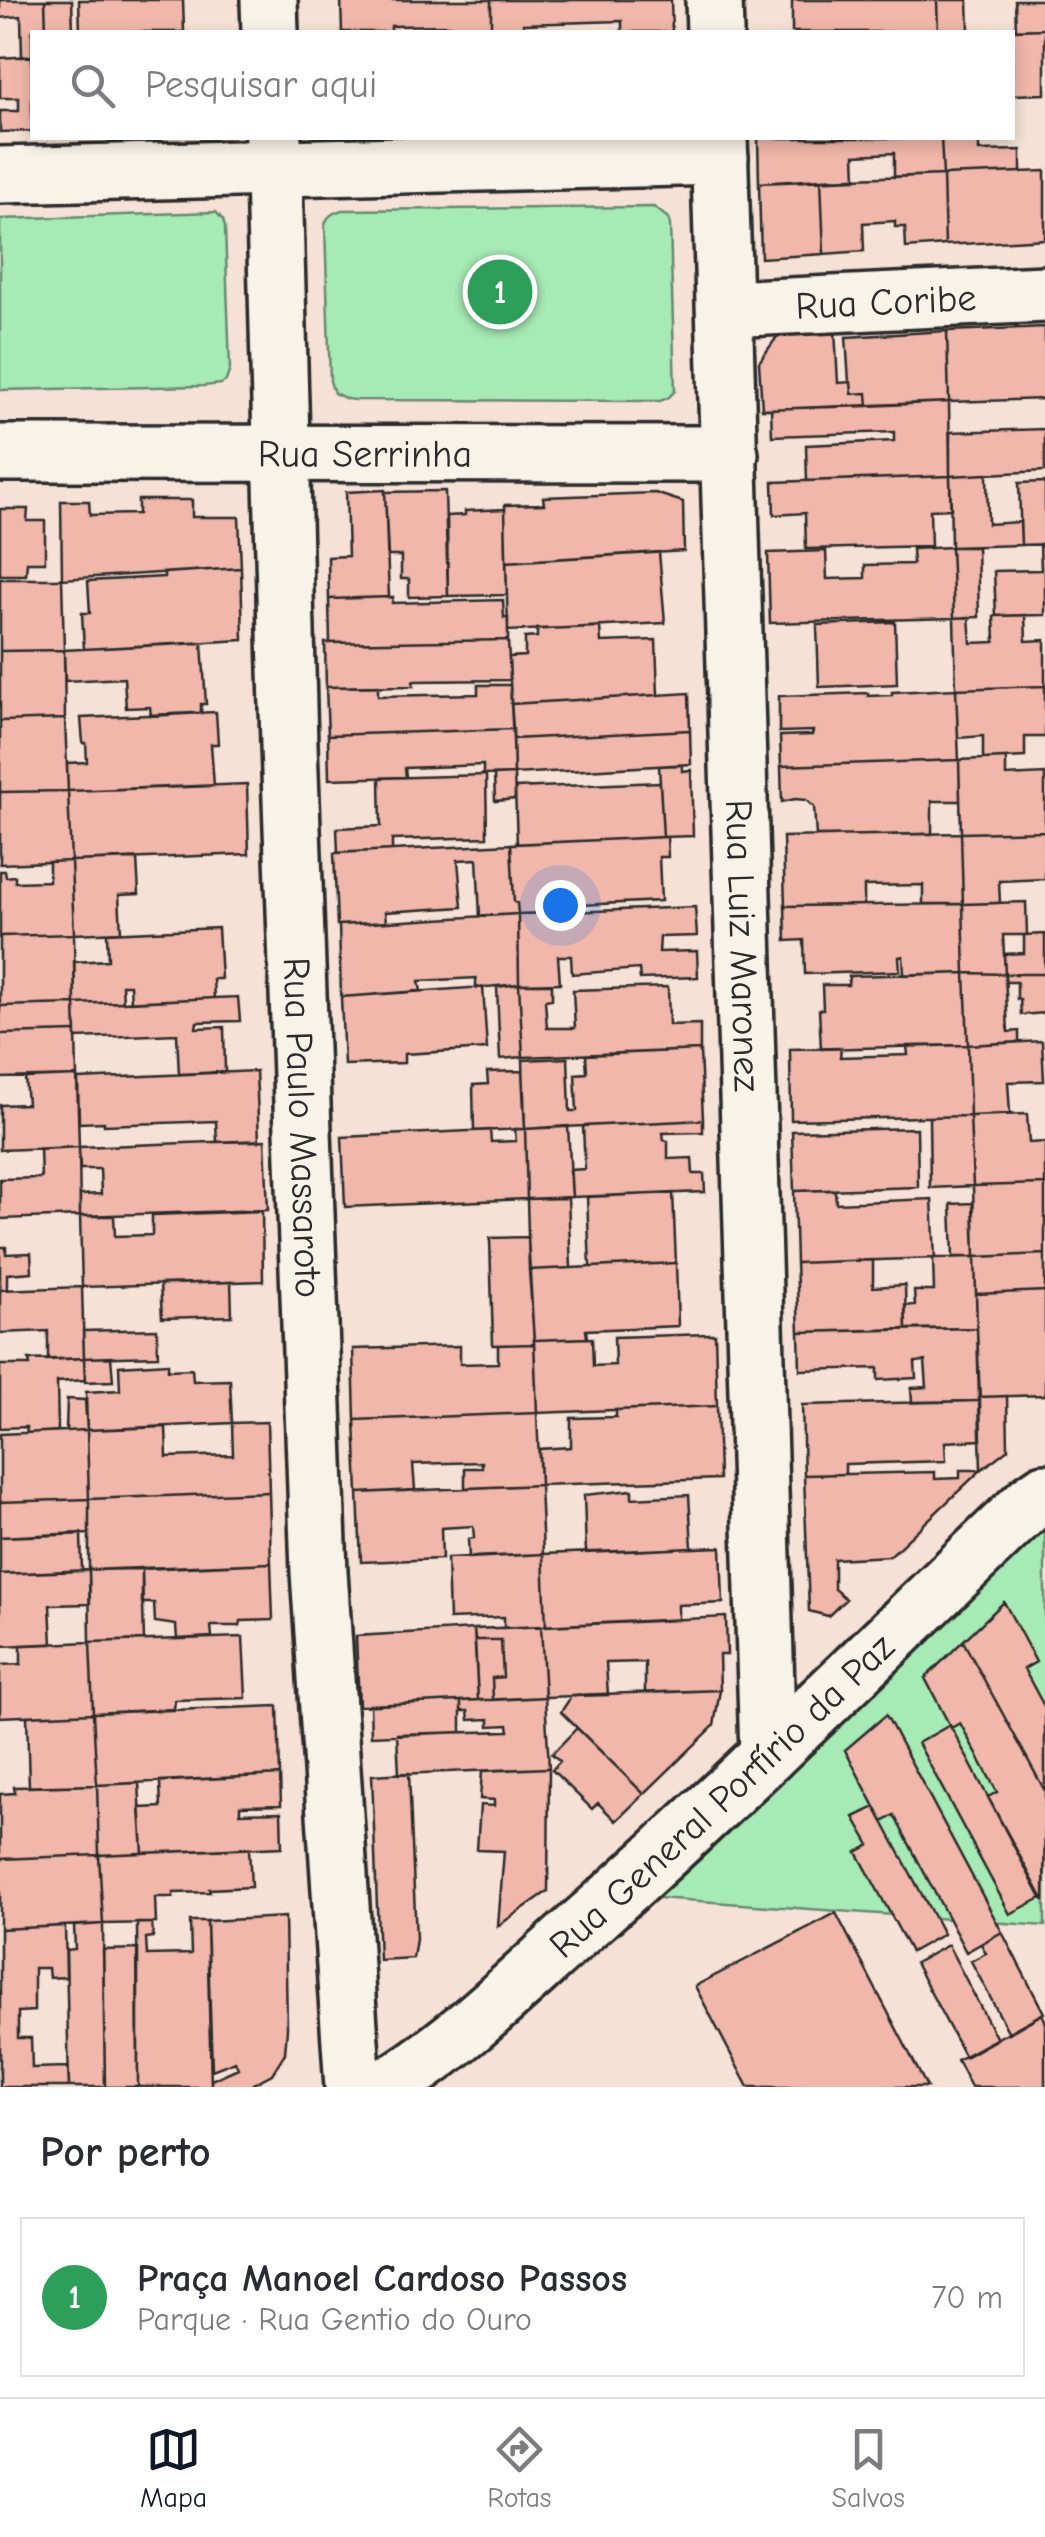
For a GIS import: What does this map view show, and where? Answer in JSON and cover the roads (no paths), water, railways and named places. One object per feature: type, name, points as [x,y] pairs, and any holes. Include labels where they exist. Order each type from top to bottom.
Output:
[{"type":"street","points":[[270,0],[270,30]]},
{"type":"street","points":[[714,0],[715,30]]},
{"type":"street","points":[[0,175],[274,153],[720,147]]},
{"type":"street","name":"Rua Luiz Maronez","points":[[720,147],[768,1754]]},
{"type":"street","name":"Rua Paulo Massaroto","points":[[274,153],[289,745],[319,1572],[353,2087]]},
{"type":"street","name":"Rua Coribe","points":[[726,309],[1045,294]]},
{"type":"street","name":"Rua Serrinha","points":[[0,452],[730,454]]},
{"type":"street","name":"Rua General Porfírio da Paz","points":[[407,2081],[617,1895],[1045,1492]]},
{"type":"place","name":"Praça Manoel Cardoso Passos","points":[[500,292]]}]
